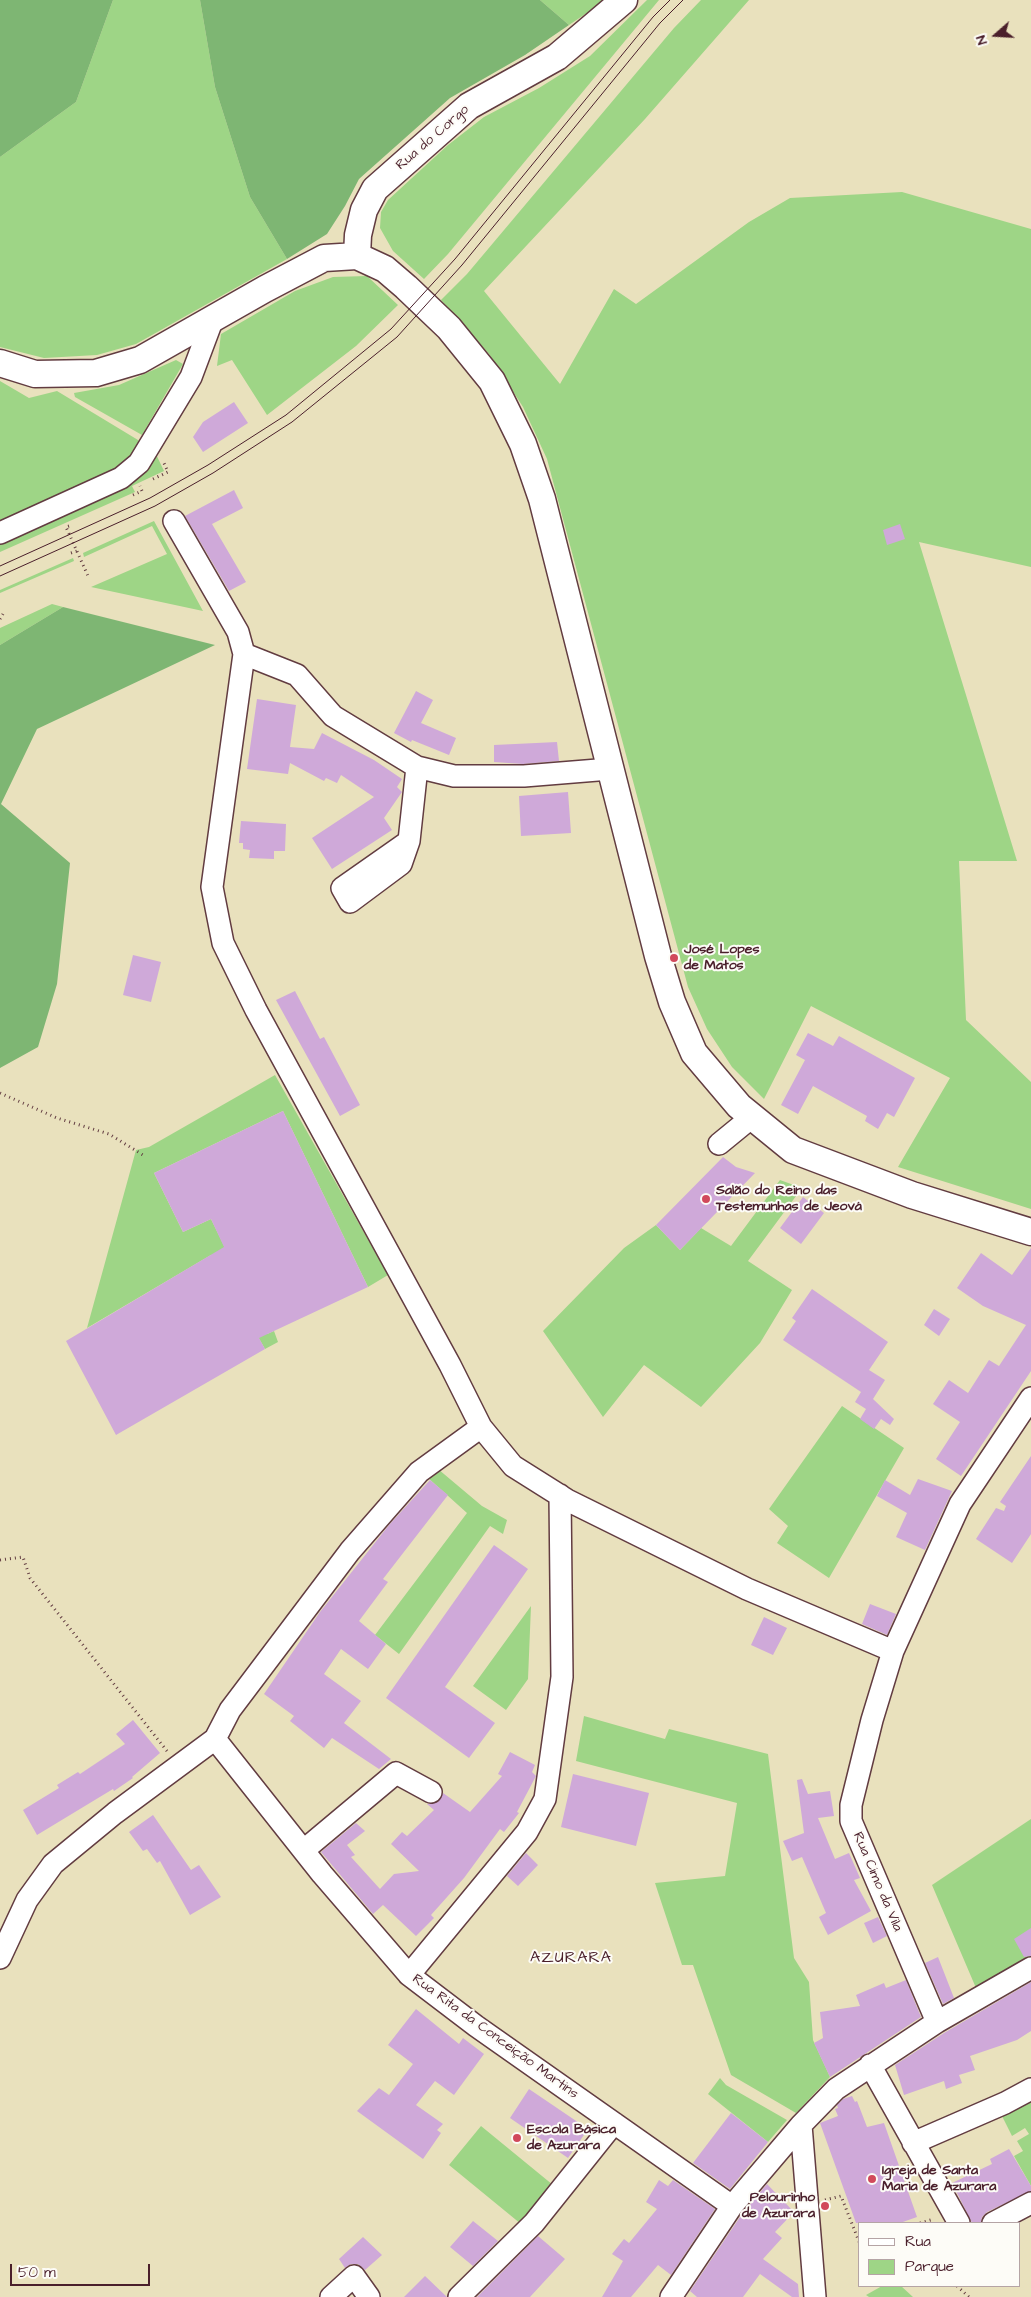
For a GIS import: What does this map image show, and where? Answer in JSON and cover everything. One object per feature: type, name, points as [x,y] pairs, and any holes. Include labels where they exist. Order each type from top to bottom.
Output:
[{"type":"street","name":"Rua do Corgo","points":[[357,256],[358,235],[364,210],[375,189],[469,106],[557,57],[624,0]]},
{"type":"street","points":[[0,363],[36,374],[96,373],[140,360],[324,258],[357,256],[392,275],[449,328],[492,381],[523,444],[542,500],[610,769],[672,1002],[694,1053],[739,1106],[793,1150],[912,1195],[1031,1232]]},
{"type":"street","points":[[0,533],[121,478],[139,464],[191,377],[212,321]]},
{"type":"street","points":[[174,520],[238,632],[244,654],[212,888],[222,943],[256,1010],[450,1364],[481,1427],[513,1466],[560,1496],[747,1589],[894,1651]]},
{"type":"street","points":[[244,654],[297,675],[333,716],[417,767],[454,776],[524,776],[610,769]]},
{"type":"street","points":[[409,841],[417,767]]},
{"type":"street","points":[[719,1144],[752,1117]]},
{"type":"street","name":"Rua Cimo da Vila","points":[[937,2022],[852,1821],[851,1806],[872,1720],[894,1651],[960,1504],[1031,1398]]},
{"type":"street","points":[[0,1958],[27,1900],[53,1864],[115,1813],[214,1739],[230,1710],[350,1552],[419,1472],[481,1427]]},
{"type":"street","points":[[409,1975],[527,1832],[545,1799],[562,1677],[560,1496]]},
{"type":"street","name":"Rua Rita da Conceição Martins","points":[[214,1739],[409,1975],[476,2026],[732,2206]]},
{"type":"street","points":[[304,1850],[396,1773],[431,1792]]},
{"type":"street","points":[[671,2297],[732,2206],[801,2125],[836,2089],[937,2022],[1031,1968]]},
{"type":"street","points":[[870,2065],[958,2222]]},
{"type":"street","points":[[913,2143],[1005,2103],[1031,2089]]},
{"type":"street","points":[[459,2297],[534,2224],[614,2123]]},
{"type":"street","points":[[801,2125],[815,2297]]},
{"type":"street","points":[[995,2222],[1031,2203]]},
{"type":"street","points":[[331,2297],[354,2276],[369,2297]]},
{"type":"path","points":[[125,499],[142,491],[140,486],[168,472],[152,442]]},
{"type":"path","points":[[75,523],[66,527],[88,576]]},
{"type":"path","points":[[71,553],[77,551]]},
{"type":"path","points":[[0,619],[3,614]]},
{"type":"path","points":[[0,1093],[57,1118],[109,1134],[143,1155]]},
{"type":"path","points":[[0,1560],[23,1557],[30,1578],[171,1756]]},
{"type":"path","points":[[808,2205],[841,2196],[858,2239]]},
{"type":"path","points":[[958,2287],[969,2297]]},
{"type":"green space","points":[[0,0],[113,0],[76,102],[0,157]]},
{"type":"green space","points":[[113,0],[200,0],[215,87],[250,197],[287,259],[136,344],[97,355],[44,358],[0,347],[0,157],[76,102]]},
{"type":"green space","points":[[200,0],[540,0],[569,25],[525,55],[450,98],[359,179],[327,234],[287,259],[250,197],[215,87]]},
{"type":"green space","points":[[540,0],[606,0],[569,25]]},
{"type":"green space","points":[[647,0],[659,0],[448,254],[424,279],[393,251],[380,228],[381,212],[388,200],[448,145],[484,117],[539,88],[590,56]]},
{"type":"green space","points":[[701,0],[749,0],[645,119],[484,291],[560,384],[614,289],[636,304],[749,222],[790,198],[902,192],[1031,229],[1031,567],[919,542],[1017,861],[959,861],[966,1020],[1031,1082],[1031,1209],[898,1167],[950,1078],[811,1006],[764,1099],[732,1067],[707,1029],[688,987],[547,459],[523,407],[489,354],[441,300],[467,274],[674,28]]},
{"type":"green space","points":[[367,276],[398,305],[356,346],[267,415],[232,360],[217,366],[221,334],[295,291],[333,277]]},
{"type":"green space","points":[[176,360],[183,364],[142,435],[75,397],[74,393],[119,385]]},
{"type":"green space","points":[[0,381],[29,398],[57,391],[138,440],[142,446],[114,474],[0,525]]},
{"type":"green space","points":[[154,450],[164,471],[132,486],[135,492],[0,552],[0,541]]},
{"type":"green space","points":[[154,521],[203,611],[91,587],[167,554],[152,526],[84,557],[83,553]]},
{"type":"green space","points":[[73,558],[74,561],[0,593],[0,590]]},
{"type":"green space","points":[[52,604],[63,607],[0,645],[0,628]]},
{"type":"green space","points":[[63,607],[215,645],[37,729],[1,804],[70,863],[57,984],[38,1047],[0,1068],[0,645]]},
{"type":"green space","points":[[275,1075],[388,1275],[368,1287],[283,1111],[154,1173],[183,1232],[211,1219],[267,1334],[274,1331],[278,1342],[265,1349],[211,1255],[87,1328],[136,1150],[149,1147]]},
{"type":"green space","points":[[780,1180],[802,1188],[748,1261],[792,1290],[760,1343],[701,1407],[644,1365],[603,1417],[543,1331],[624,1248],[656,1225],[680,1250],[701,1228],[731,1246]]},
{"type":"green space","points":[[842,1406],[904,1448],[829,1578],[777,1543],[788,1526],[769,1509]]},
{"type":"green space","points":[[438,1469],[482,1506],[507,1520],[503,1534],[490,1526],[399,1654],[375,1635],[467,1513],[427,1477]]},
{"type":"green space","points":[[531,1606],[528,1679],[506,1710],[473,1686]]},
{"type":"green space","points":[[584,1716],[665,1739],[669,1729],[768,1754],[794,1958],[809,1982],[813,2040],[830,2077],[796,2113],[731,2075],[693,1965],[682,1965],[655,1883],[725,1876],[737,1803],[576,1761]]},
{"type":"green space","points":[[1031,1819],[1031,1958],[976,1988],[932,1885]]},
{"type":"green space","points":[[720,2078],[726,2085],[787,2120],[768,2142],[708,2094]]},
{"type":"green space","points":[[1031,2094],[1031,2186],[1014,2156],[1023,2151],[1017,2141],[1029,2134],[1025,2128],[1012,2136],[999,2110]]},
{"type":"green space","points":[[481,2126],[553,2185],[521,2224],[449,2165]]},
{"type":"green space","points":[[880,2287],[902,2287],[913,2297],[869,2297],[866,2295]]},
{"type":"building","points":[[234,402],[248,423],[203,452],[193,437],[203,422]]},
{"type":"building","points":[[234,490],[243,508],[212,524],[246,582],[229,591],[185,516]]},
{"type":"building","points":[[900,524],[905,539],[887,545],[883,530]]},
{"type":"building","points":[[416,691],[433,700],[421,723],[456,738],[449,755],[412,740],[411,742],[394,733]]},
{"type":"building","points":[[257,699],[296,705],[290,747],[314,749],[322,733],[374,760],[402,779],[397,787],[402,792],[384,818],[392,830],[332,869],[312,838],[374,797],[341,775],[337,783],[326,778],[324,781],[290,763],[288,774],[247,769]]},
{"type":"building","points":[[557,742],[559,761],[523,764],[494,762],[494,745]]},
{"type":"building","points":[[568,792],[571,833],[521,836],[519,796]]},
{"type":"building","points":[[241,821],[286,824],[285,851],[274,851],[274,859],[249,858],[250,850],[243,849],[243,843],[239,843]]},
{"type":"building","points":[[133,955],[161,962],[151,1002],[123,995]]},
{"type":"building","points":[[295,991],[320,1039],[324,1037],[360,1105],[340,1116],[276,1000]]},
{"type":"building","points":[[808,1033],[833,1046],[839,1036],[915,1078],[894,1117],[887,1113],[878,1129],[865,1121],[867,1116],[813,1086],[798,1114],[781,1105],[805,1060],[796,1055]]},
{"type":"building","points":[[283,1111],[368,1287],[259,1338],[265,1349],[116,1435],[66,1341],[224,1247],[211,1219],[183,1232],[154,1173]]},
{"type":"building","name":"Salão do Reino das Testemunhas de Jeová","points":[[723,1157],[736,1167],[755,1173],[680,1250],[656,1225]]},
{"type":"building","points":[[803,1197],[824,1213],[801,1244],[780,1228]]},
{"type":"building","points":[[1031,1248],[1031,1371],[961,1476],[936,1459],[960,1422],[933,1404],[949,1380],[968,1393],[989,1360],[999,1366],[1026,1325],[983,1306],[957,1288],[981,1253],[1012,1275]]},
{"type":"building","points":[[812,1289],[888,1342],[869,1370],[885,1380],[873,1399],[894,1419],[890,1425],[881,1419],[874,1429],[860,1419],[866,1409],[855,1402],[861,1392],[783,1340],[796,1321],[792,1318]]},
{"type":"building","points":[[934,1309],[950,1319],[939,1336],[924,1325]]},
{"type":"building","points":[[1031,1456],[1031,1534],[1012,1563],[976,1539],[996,1508],[1004,1511],[1006,1506],[1000,1502]]},
{"type":"building","points":[[918,1479],[952,1491],[925,1550],[896,1537],[907,1513],[877,1496],[885,1480],[910,1495]]},
{"type":"building","points":[[430,1480],[448,1495],[383,1579],[388,1582],[359,1621],[386,1644],[368,1669],[341,1649],[324,1674],[361,1701],[344,1723],[391,1759],[379,1769],[332,1738],[324,1748],[290,1721],[294,1716],[264,1694],[320,1612],[389,1525]]},
{"type":"building","points":[[494,1545],[528,1569],[445,1687],[495,1723],[469,1758],[386,1698]]},
{"type":"building","points":[[870,1604],[896,1614],[887,1635],[862,1624]]},
{"type":"building","points":[[764,1617],[787,1628],[773,1655],[751,1645]]},
{"type":"building","points":[[133,1720],[160,1753],[133,1778],[114,1791],[113,1789],[37,1835],[23,1810],[59,1788],[57,1785],[78,1772],[80,1774],[125,1744],[116,1734]]},
{"type":"building","points":[[510,1752],[535,1765],[532,1772],[536,1776],[517,1812],[519,1813],[504,1832],[500,1829],[464,1878],[431,1915],[434,1918],[416,1936],[383,1905],[373,1914],[321,1852],[356,1823],[365,1831],[347,1845],[355,1855],[351,1857],[380,1889],[394,1874],[419,1871],[391,1844],[402,1832],[407,1836],[434,1810],[427,1804],[438,1802],[443,1793],[470,1812],[502,1776],[498,1774]]},
{"type":"building","points":[[573,1774],[649,1793],[636,1846],[561,1827]]},
{"type":"building","points":[[802,1779],[808,1794],[830,1791],[834,1816],[818,1818],[835,1859],[849,1853],[860,1878],[854,1880],[871,1911],[828,1935],[819,1917],[826,1913],[802,1857],[792,1861],[783,1841],[804,1833],[797,1780]]},
{"type":"building","points":[[153,1815],[191,1870],[199,1865],[221,1897],[190,1915],[160,1861],[157,1863],[147,1849],[143,1851],[129,1832]]},
{"type":"building","points":[[526,1853],[538,1865],[518,1886],[507,1876]]},
{"type":"building","points":[[878,1917],[887,1936],[873,1943],[864,1923]]},
{"type":"building","points":[[1031,1928],[1031,1956],[1024,1957],[1014,1939]]},
{"type":"building","points":[[938,1957],[954,1998],[943,2004],[925,1963]]},
{"type":"building","points":[[906,1980],[921,2017],[830,2077],[814,2043],[823,2038],[820,2012],[860,2006],[856,1995],[884,1983],[886,1988]]},
{"type":"building","points":[[1031,1982],[1031,2031],[1017,2040],[970,2056],[975,2070],[959,2075],[962,2083],[946,2089],[944,2081],[904,2095],[895,2065],[944,2033]]},
{"type":"building","points":[[416,2009],[459,2044],[463,2038],[484,2054],[454,2095],[435,2081],[416,2105],[443,2124],[437,2130],[441,2133],[423,2159],[357,2111],[379,2088],[389,2095],[413,2064],[388,2045]]},
{"type":"building","points":[[529,2089],[588,2129],[568,2158],[510,2118]]},
{"type":"building","name":"Igreja de Santa Maria de Azurara","points":[[852,2096],[855,2102],[857,2101],[867,2127],[884,2123],[917,2217],[903,2222],[856,2223],[820,2123],[838,2116],[835,2109],[838,2108],[837,2105],[843,2099]]},
{"type":"building","points":[[731,2113],[768,2142],[730,2189],[693,2163]]},
{"type":"building","points":[[1009,2149],[1031,2186],[1031,2191],[987,2212],[982,2217],[981,2222],[972,2222],[952,2183],[992,2164],[990,2159]]},
{"type":"building","points":[[659,2180],[668,2186],[673,2180],[715,2209],[671,2275],[658,2265],[631,2297],[602,2297],[623,2261],[612,2254],[624,2239],[629,2243],[657,2209],[646,2202]]},
{"type":"building","points":[[767,2184],[794,2212],[775,2232],[782,2238],[763,2259],[798,2284],[799,2297],[792,2297],[760,2274],[743,2297],[697,2297],[690,2291],[742,2214]]},
{"type":"building","points":[[473,2221],[498,2241],[473,2266],[450,2247]]},
{"type":"building","points":[[538,2236],[565,2259],[530,2297],[477,2297]]},
{"type":"building","points":[[363,2237],[382,2255],[365,2270],[358,2264],[351,2264],[345,2268],[339,2259]]},
{"type":"building","points":[[425,2276],[447,2297],[404,2297]]},
{"type":"tram line","points":[[0,566],[150,498],[208,465],[286,415],[391,329],[455,259],[653,17],[670,0]]},
{"type":"tram line","points":[[0,576],[155,506],[213,473],[292,422],[397,337],[462,265],[660,23],[683,0]]},
{"type":"place","name":"José Lopes de Matos","points":[[674,958]]},
{"type":"place","name":"Salão do Reino das Testemunhas de Jeová","points":[[706,1199]]},
{"type":"place","name":"Escola Básica de Azurara","points":[[517,2138]]},
{"type":"place","name":"Igreja de Santa Maria de Azurara","points":[[872,2179]]},
{"type":"place","name":"Pelourinho de Azurara","points":[[825,2206]]},
{"type":"district","name":"AZURARA","points":[[571,1959]]}]
